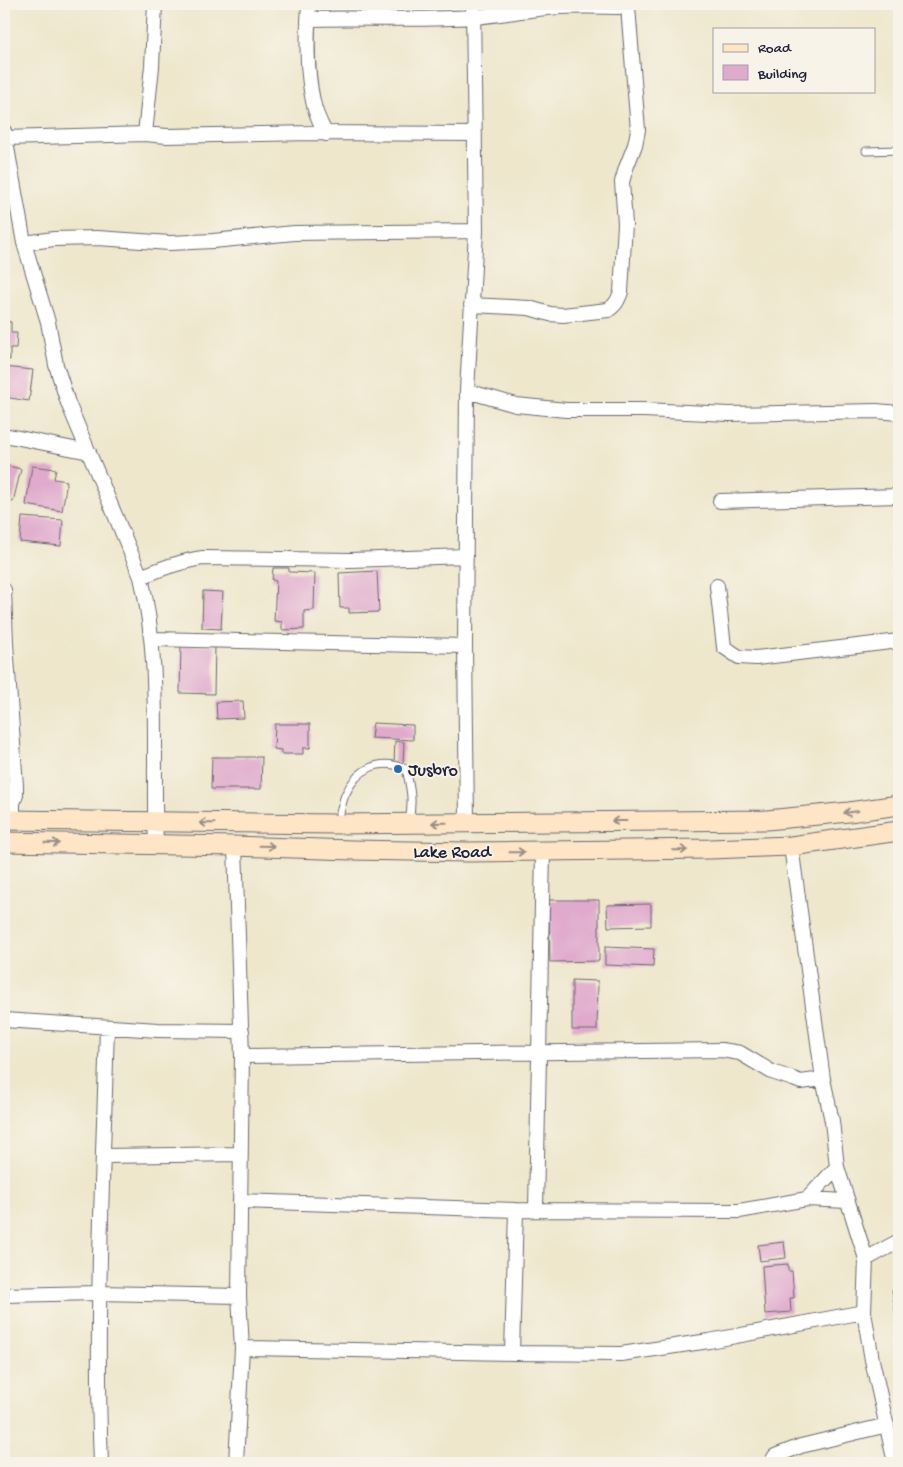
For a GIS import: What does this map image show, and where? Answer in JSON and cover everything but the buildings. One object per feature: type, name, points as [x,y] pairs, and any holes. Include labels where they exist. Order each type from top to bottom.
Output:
[{"type":"main road","name":"Lake Road","points":[[9,820],[337,824],[767,820],[899,805]]},
{"type":"main road","name":"Lake Road","points":[[4,842],[235,846],[422,852],[710,849],[791,846],[899,831]]},
{"type":"street","points":[[144,134],[152,66],[156,4]]},
{"type":"street","points":[[309,4],[308,64],[313,102],[326,134]]},
{"type":"street","points":[[308,19],[398,20],[473,11],[628,5],[638,130],[635,145],[622,182],[626,224],[621,292],[618,300],[608,310],[563,315],[550,314],[529,308],[471,305]]},
{"type":"street","points":[[467,822],[465,646],[467,391],[476,231],[473,11]]},
{"type":"street","points":[[156,845],[155,701],[152,639],[147,602],[141,577],[68,403],[56,365],[48,322],[24,243],[4,134],[144,134],[167,136],[475,134]]},
{"type":"street","points":[[24,243],[98,238],[170,243],[294,233],[476,231]]},
{"type":"street","points":[[467,391],[516,405],[566,410],[644,410],[729,414],[876,411],[899,413]]},
{"type":"street","points":[[4,435],[89,452]]},
{"type":"street","points":[[720,501],[899,496]]},
{"type":"street","points":[[141,577],[169,565],[203,558],[350,560],[466,556]]},
{"type":"street","points":[[717,586],[724,647],[739,657],[756,658],[899,641]]},
{"type":"street","points":[[4,590],[16,786],[16,795],[9,820]]},
{"type":"street","points":[[152,639],[465,646]]},
{"type":"street","points":[[235,846],[242,1031],[239,1296],[242,1348],[236,1463]]},
{"type":"street","points":[[791,846],[824,1079],[832,1121],[837,1167],[866,1259],[864,1312],[872,1360],[895,1463]]},
{"type":"street","points":[[536,1210],[543,851]]},
{"type":"street","points":[[4,1020],[158,1030],[242,1031]]},
{"type":"street","points":[[102,1463],[99,1407],[99,1293],[107,1027]]},
{"type":"street","points":[[242,1056],[722,1050],[740,1053],[772,1072],[793,1080],[801,1082],[824,1079]]},
{"type":"street","points":[[104,1156],[241,1154]]},
{"type":"street","points":[[807,1198],[837,1167]]},
{"type":"street","points":[[240,1201],[516,1210],[738,1211],[807,1198],[847,1201]]},
{"type":"street","points":[[512,1354],[516,1210]]},
{"type":"street","points":[[866,1259],[899,1241]]},
{"type":"street","points":[[4,1295],[99,1293],[239,1296]]},
{"type":"street","points":[[242,1348],[512,1354],[621,1354],[709,1341],[864,1312]]},
{"type":"street","points":[[771,1463],[775,1456],[800,1446],[888,1425]]},
{"type":"lane","points":[[866,150],[899,150]]},
{"type":"lane","points":[[337,824],[346,794],[354,782],[363,771],[371,766],[386,764],[406,769],[412,806],[409,824]]},
{"type":"place","name":"Jusbro","points":[[398,769]]}]
